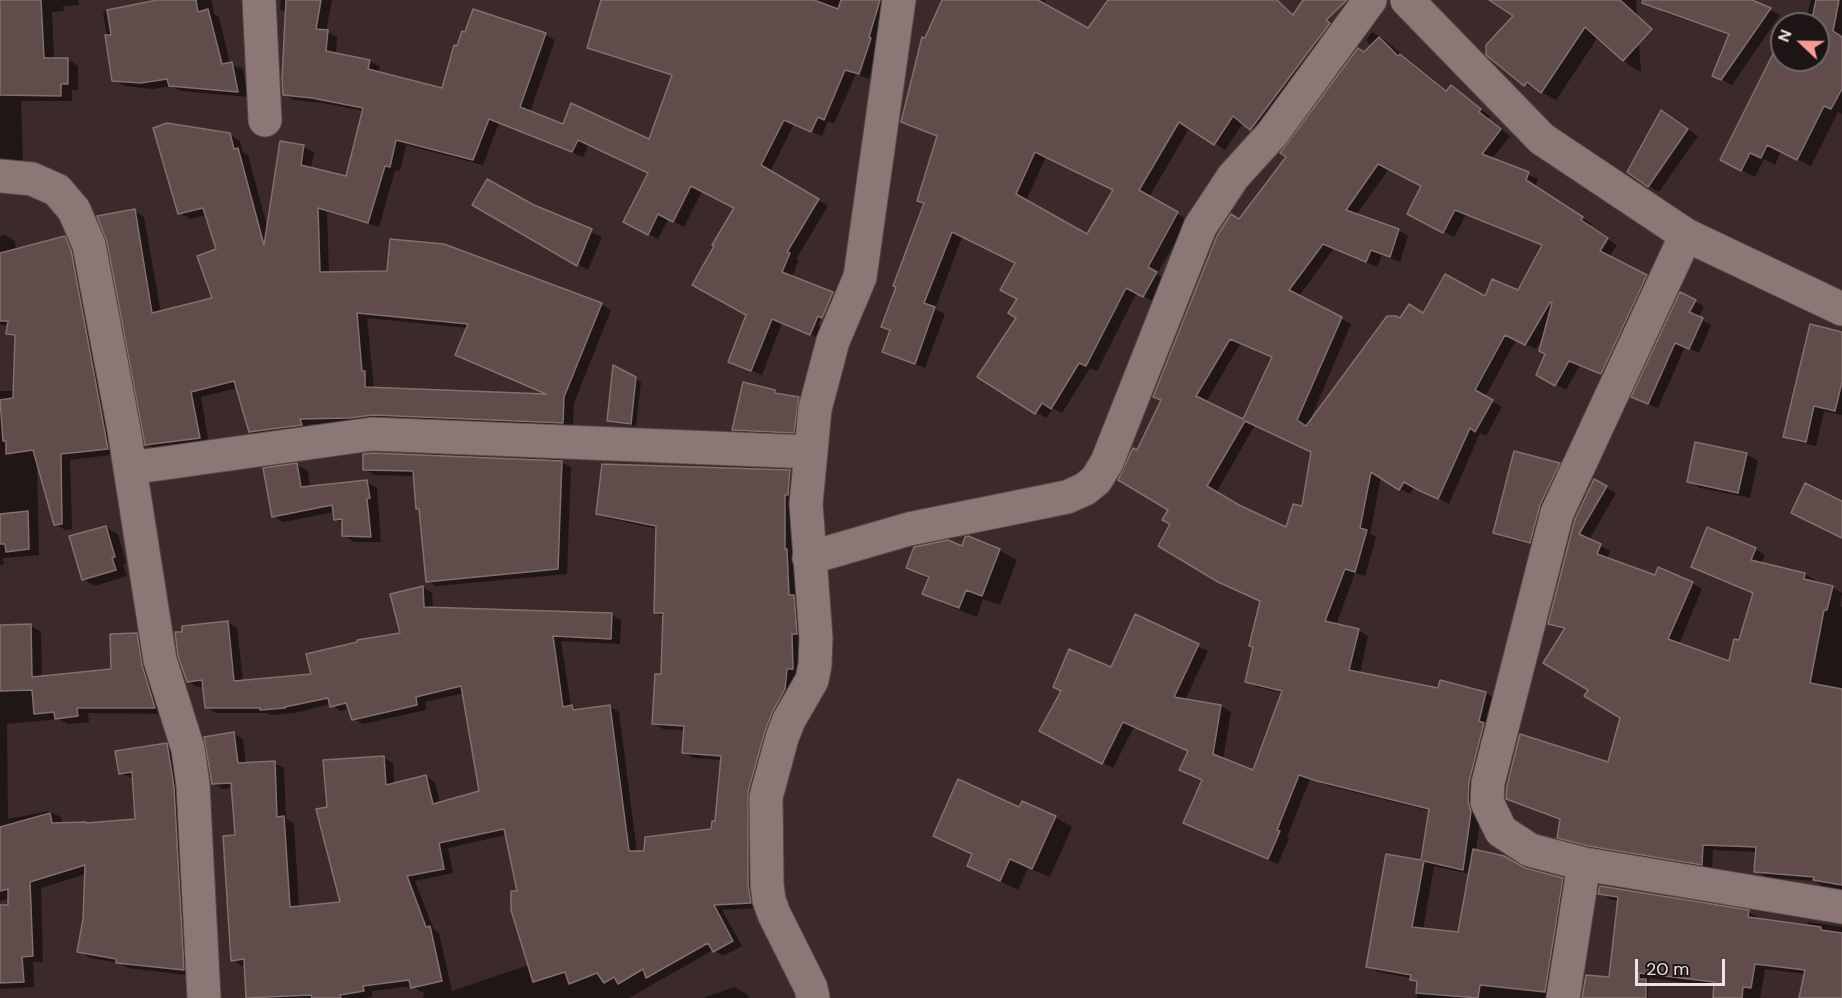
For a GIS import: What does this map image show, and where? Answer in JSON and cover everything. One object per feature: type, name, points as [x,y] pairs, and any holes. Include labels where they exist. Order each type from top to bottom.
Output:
[{"type":"street","points":[[259,0],[265,120]]},
{"type":"street","points":[[813,998],[811,988],[774,914],[767,884],[766,797],[782,738],[812,680],[815,665],[816,638],[807,504],[815,410],[828,356],[860,277],[899,0]]},
{"type":"street","points":[[809,558],[909,529],[1067,497],[1085,489],[1096,480],[1107,462],[1200,227],[1233,177],[1272,134],[1370,0]]},
{"type":"street","points":[[1407,0],[1542,139],[1686,235],[1842,309]]},
{"type":"street","points":[[0,176],[32,179],[57,190],[74,210],[89,245],[130,468],[160,660],[188,749],[193,785],[204,998]]},
{"type":"street","points":[[1686,235],[1557,513],[1488,783],[1487,802],[1501,831],[1530,850],[1584,864],[1842,907]]},
{"type":"street","points":[[130,468],[372,434],[810,452]]},
{"type":"street","points":[[1563,998],[1584,864]]},
{"type":"building","points":[[0,0],[41,0],[44,58],[68,58],[68,84],[61,84],[61,96],[0,95]]},
{"type":"building","points":[[157,0],[196,0],[198,12],[208,9],[222,64],[232,62],[238,92],[169,86],[167,79],[141,83],[112,81],[105,35],[111,35],[107,10]]},
{"type":"building","points":[[286,0],[321,0],[316,29],[328,30],[326,51],[370,60],[368,69],[442,88],[454,45],[457,46],[462,31],[465,32],[473,9],[546,33],[520,107],[563,124],[571,103],[649,139],[672,75],[587,48],[601,0],[814,0],[838,9],[841,0],[880,0],[859,74],[845,70],[824,120],[818,117],[811,132],[784,120],[761,165],[819,199],[787,252],[790,253],[782,272],[833,292],[822,318],[818,316],[810,335],[772,319],[751,371],[728,362],[746,315],[692,285],[734,208],[691,186],[673,222],[658,214],[648,235],[623,222],[648,173],[578,140],[572,152],[489,119],[473,160],[396,140],[390,167],[385,166],[368,223],[318,208],[320,272],[387,271],[390,239],[444,244],[602,303],[564,397],[563,423],[373,415],[300,419],[302,425],[249,432],[234,381],[191,392],[200,438],[145,445],[107,242],[97,216],[135,209],[152,313],[212,298],[197,256],[216,249],[203,208],[178,214],[153,128],[167,123],[230,133],[234,149],[238,148],[264,245],[280,141],[304,145],[301,165],[346,176],[363,108],[283,95]],"holes":[[[357,313],[468,324],[455,355],[546,394],[365,387]]]},
{"type":"building","points":[[942,0],[1038,0],[1088,28],[1108,0],[1277,0],[1293,15],[1303,0],[1347,0],[1326,20],[1330,23],[1250,130],[1233,116],[1214,145],[1179,122],[1139,190],[1178,212],[1148,267],[1157,272],[1143,297],[1126,288],[1086,366],[1079,363],[1051,409],[1042,403],[1035,414],[977,377],[1016,318],[1008,313],[1017,299],[1000,290],[1015,263],[952,232],[924,303],[935,307],[915,364],[882,352],[890,330],[881,327],[896,287],[893,286],[924,203],[917,201],[937,136],[901,122],[922,37],[925,38]],"holes":[[[1035,152],[1113,190],[1087,234],[1016,194]]]},
{"type":"building","points":[[1489,0],[1620,0],[1652,29],[1623,61],[1585,27],[1541,93],[1527,82],[1524,86],[1486,55],[1486,45],[1513,16]]},
{"type":"building","points":[[1643,0],[1752,0],[1771,8],[1721,80],[1712,76],[1729,34],[1642,3]]},
{"type":"building","points":[[1816,0],[1839,0],[1833,31],[1842,37],[1842,89],[1831,109],[1824,106],[1797,160],[1767,145],[1761,158],[1750,153],[1741,171],[1720,160],[1770,60],[1770,72],[1830,72],[1830,12],[1814,12]]},
{"type":"building","points":[[1379,37],[1398,56],[1400,54],[1446,91],[1451,85],[1481,109],[1479,112],[1501,129],[1482,154],[1529,172],[1526,180],[1583,217],[1581,220],[1608,238],[1600,251],[1647,275],[1601,374],[1569,361],[1555,386],[1536,375],[1545,354],[1539,351],[1552,303],[1550,302],[1525,345],[1505,335],[1475,390],[1493,400],[1475,432],[1470,428],[1438,499],[1404,482],[1399,490],[1371,472],[1360,528],[1367,530],[1355,572],[1345,569],[1325,621],[1359,629],[1349,670],[1438,688],[1440,680],[1486,692],[1479,721],[1484,723],[1469,782],[1468,801],[1471,812],[1463,870],[1424,861],[1412,927],[1458,932],[1473,849],[1504,856],[1525,868],[1563,878],[1545,992],[1480,985],[1478,998],[1416,993],[1417,981],[1410,980],[1411,975],[1366,967],[1386,854],[1421,860],[1429,809],[1299,775],[1268,859],[1183,823],[1202,780],[1179,770],[1188,751],[1123,722],[1102,764],[1039,731],[1061,691],[1053,687],[1069,649],[1111,667],[1135,614],[1199,644],[1174,697],[1221,705],[1213,754],[1253,770],[1282,691],[1245,682],[1253,647],[1249,646],[1260,601],[1218,582],[1158,546],[1170,524],[1162,520],[1168,510],[1118,480],[1133,448],[1137,450],[1161,400],[1153,397],[1217,236],[1231,214],[1239,219],[1286,157],[1280,153],[1358,48],[1364,52]],"holes":[[[1378,164],[1421,186],[1407,214],[1443,233],[1455,210],[1542,245],[1518,290],[1492,279],[1485,296],[1445,274],[1423,313],[1409,304],[1400,318],[1387,316],[1306,426],[1297,420],[1342,317],[1289,290],[1323,244],[1366,262],[1371,250],[1390,257],[1399,229],[1346,210]],[[1230,339],[1272,357],[1243,419],[1196,396]],[[1245,421],[1311,452],[1302,506],[1293,504],[1286,527],[1239,505],[1207,486]]]},
{"type":"building","points":[[1661,110],[1688,129],[1648,187],[1627,172]]},
{"type":"building","points":[[487,179],[534,205],[592,229],[577,266],[472,205]]},
{"type":"building","points":[[65,236],[71,250],[108,449],[61,454],[62,524],[54,525],[33,450],[6,454],[6,441],[3,441],[0,400],[13,398],[15,335],[6,334],[8,321],[0,321],[0,253]]},
{"type":"building","points":[[1680,292],[1696,300],[1689,312],[1703,318],[1689,349],[1675,343],[1648,404],[1631,397]]},
{"type":"building","points":[[1810,324],[1842,332],[1842,382],[1835,411],[1814,406],[1806,442],[1783,437]]},
{"type":"building","points":[[613,365],[636,377],[631,424],[607,421]]},
{"type":"building","points":[[743,382],[775,390],[775,393],[799,397],[794,433],[732,430]]},
{"type":"building","points":[[1695,442],[1747,453],[1738,493],[1687,482]]},
{"type":"building","points":[[1514,451],[1560,463],[1540,505],[1530,543],[1493,533]]},
{"type":"building","points":[[363,454],[562,461],[558,569],[426,582],[413,471],[363,470]]},
{"type":"building","points":[[297,463],[301,487],[367,480],[371,537],[342,536],[342,519],[334,520],[332,505],[272,517],[263,468]]},
{"type":"building","points":[[602,464],[790,470],[788,495],[785,495],[785,549],[787,549],[789,595],[794,595],[797,634],[792,634],[793,669],[787,669],[785,689],[765,731],[748,792],[748,884],[751,903],[714,905],[733,941],[713,952],[708,943],[646,978],[643,969],[618,984],[614,977],[604,983],[597,973],[569,984],[565,972],[533,982],[511,910],[511,891],[517,891],[504,829],[439,843],[444,869],[407,876],[426,927],[430,926],[442,981],[411,988],[409,980],[363,986],[364,991],[340,995],[341,998],[312,998],[311,995],[246,998],[244,959],[231,961],[223,836],[235,835],[231,783],[212,784],[204,737],[234,732],[238,763],[275,761],[277,817],[284,816],[290,907],[340,902],[316,809],[327,807],[323,760],[384,756],[386,785],[426,775],[433,804],[479,791],[461,686],[416,697],[417,705],[352,720],[346,703],[330,707],[328,698],[285,708],[260,710],[260,708],[205,708],[202,680],[187,682],[178,656],[175,632],[182,632],[182,626],[228,621],[234,681],[311,674],[306,654],[357,642],[357,640],[400,633],[390,594],[423,586],[424,607],[612,613],[611,639],[553,636],[563,707],[572,705],[573,710],[610,705],[629,851],[644,851],[645,837],[711,829],[712,821],[715,821],[721,756],[682,753],[684,726],[652,724],[655,674],[661,674],[663,613],[654,613],[656,526],[596,514]]},
{"type":"building","points":[[1594,479],[1607,486],[1579,534],[1601,544],[1597,554],[1655,575],[1658,567],[1693,582],[1668,639],[1729,661],[1734,639],[1739,640],[1753,593],[1691,567],[1707,527],[1756,548],[1751,560],[1805,573],[1804,579],[1833,586],[1827,610],[1824,610],[1810,683],[1842,689],[1842,885],[1813,880],[1814,877],[1754,872],[1756,847],[1703,845],[1702,865],[1588,846],[1557,838],[1560,819],[1506,799],[1520,734],[1608,762],[1620,718],[1584,696],[1588,690],[1543,663],[1565,628],[1548,624],[1575,519]]},
{"type":"building","points":[[1805,483],[1842,501],[1842,538],[1791,513]]},
{"type":"building","points":[[28,511],[29,549],[6,552],[5,544],[0,544],[0,514]]},
{"type":"building","points":[[106,526],[115,557],[112,558],[116,570],[82,580],[69,536]]},
{"type":"building","points":[[968,536],[1000,549],[982,596],[966,590],[959,608],[922,594],[929,577],[906,568],[914,547],[948,540],[962,546],[965,537]]},
{"type":"building","points":[[31,624],[32,677],[111,669],[110,634],[137,633],[142,665],[155,708],[77,708],[78,716],[55,719],[54,712],[34,714],[32,690],[0,691],[0,625]]},
{"type":"building","points":[[167,743],[174,787],[184,970],[116,963],[116,959],[77,952],[83,919],[85,865],[30,882],[33,956],[22,957],[24,982],[0,983],[0,905],[8,905],[8,889],[0,891],[0,827],[50,813],[52,823],[135,819],[132,772],[119,774],[115,751]]},
{"type":"building","points":[[958,779],[1019,807],[1022,801],[1056,816],[1032,869],[1010,859],[1000,881],[967,866],[972,854],[933,836]]},
{"type":"building","points":[[1600,886],[1749,910],[1748,917],[1821,927],[1821,930],[1842,933],[1842,998],[1799,998],[1805,970],[1755,964],[1751,988],[1743,987],[1742,998],[1713,998],[1714,982],[1639,973],[1639,979],[1646,979],[1646,998],[1582,998],[1586,975],[1609,977],[1618,897],[1598,894]]}]
